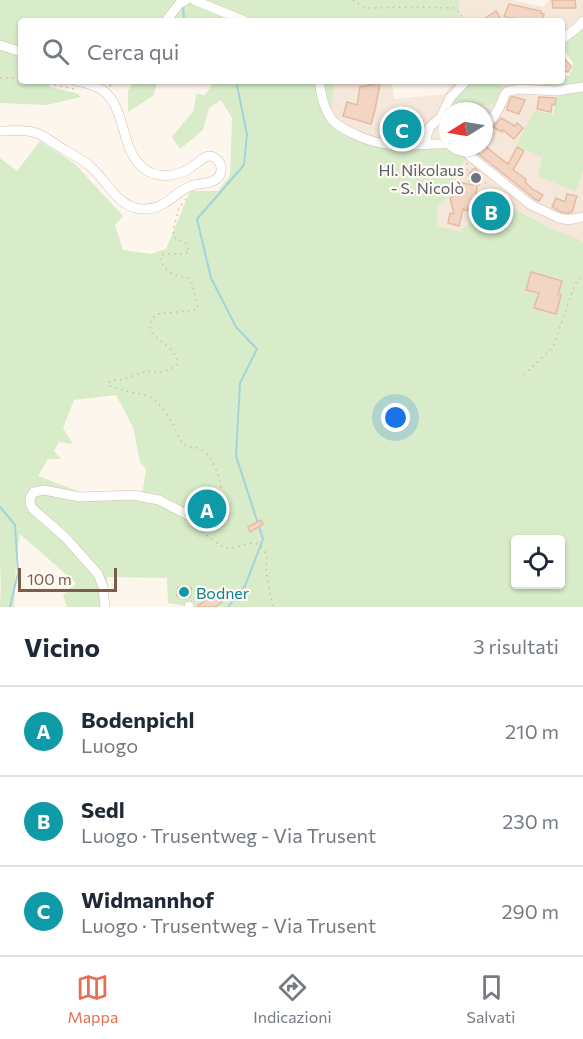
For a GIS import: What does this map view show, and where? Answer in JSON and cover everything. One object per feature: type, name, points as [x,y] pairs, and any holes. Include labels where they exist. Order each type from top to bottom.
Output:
[{"type":"street","points":[[194,0],[238,18]]},
{"type":"street","points":[[169,18],[184,1]]},
{"type":"street","points":[[565,37],[583,21]]},
{"type":"street","points":[[0,45],[18,51]]},
{"type":"street","points":[[0,131],[28,131],[46,137],[90,166],[122,202],[133,207],[152,209],[161,206],[195,184],[215,181],[222,172],[220,163],[208,156],[177,175],[166,176],[148,171],[133,156],[118,110],[112,99],[105,91],[91,84]]},
{"type":"street","points":[[320,84],[330,118],[347,131],[385,144],[439,144]]},
{"type":"street","points":[[426,144],[430,127],[441,117],[450,98],[463,84]]},
{"type":"street","points":[[493,117],[508,91],[519,89],[556,91],[583,87]]},
{"type":"street","points":[[470,156],[531,205],[551,215],[568,219],[583,217]]},
{"type":"street","points":[[105,607],[104,587],[98,574],[65,537],[32,508],[29,502],[34,492],[44,490],[80,497],[133,495],[159,500],[192,517]]},
{"type":"path","points":[[353,0],[363,7],[372,8],[456,8],[462,18]]},
{"type":"path","points":[[0,78],[18,78]]},
{"type":"path","points":[[470,156],[467,162],[468,180],[471,184],[479,185],[498,178]]},
{"type":"path","points":[[183,190],[186,200],[179,208],[173,230],[174,237],[187,244],[189,252],[185,254],[168,253],[161,255],[160,258],[165,270],[188,278],[192,283],[198,307],[196,310],[157,314],[150,322],[155,337],[172,350],[178,364],[158,374],[148,371],[108,383],[109,386],[147,396],[156,401],[172,422],[184,445],[199,448],[213,464],[219,474],[221,491],[213,495],[187,500],[192,508],[191,520],[195,526],[226,548],[243,544],[258,544],[266,552],[268,558],[266,567],[273,607]]},
{"type":"path","points":[[524,375],[553,347],[575,284],[583,276]]},
{"type":"shaded area","points":[[460,0],[513,0],[543,7],[549,0],[583,0],[583,25],[565,39],[565,18],[459,18]]},
{"type":"shaded area","points":[[335,84],[392,84],[394,99],[444,94],[452,84],[543,84],[544,88],[558,89],[543,157],[575,192],[583,170],[583,242],[552,229],[507,204],[504,227],[474,221],[458,231],[437,226],[437,206],[451,195],[449,156],[493,156],[493,102],[439,102],[439,147],[385,144],[330,118]]},
{"type":"green space","points":[[0,0],[460,0],[459,18],[18,18],[18,84],[50,84],[49,87],[76,93],[81,97],[47,105],[0,103]]},
{"type":"green space","points":[[583,25],[583,170],[576,192],[538,176],[543,157],[516,146],[535,110],[553,115],[558,89],[543,88],[543,84],[565,84],[565,75],[569,76],[573,63],[565,51],[565,39]]},
{"type":"green space","points":[[132,84],[157,84],[153,96],[128,112],[128,91]]},
{"type":"green space","points":[[212,84],[335,84],[330,118],[360,137],[439,146],[439,156],[461,156],[464,159],[451,195],[437,206],[437,226],[458,231],[474,221],[504,226],[506,204],[552,229],[583,242],[583,607],[185,607],[168,603],[167,578],[107,577],[108,607],[67,607],[63,595],[76,583],[20,534],[14,607],[0,607],[0,158],[17,171],[40,141],[74,163],[123,216],[115,225],[123,250],[151,254],[166,249],[190,191],[218,191],[230,176],[232,118],[221,100],[209,108],[203,130],[180,149],[172,137],[194,110],[196,94],[205,95]],"holes":[[[116,395],[133,427],[140,462],[146,469],[142,496],[88,495],[38,476],[48,459],[61,459],[54,451],[59,442],[73,444],[63,428],[74,400]]]},
{"type":"green space","points":[[467,84],[500,84],[504,91],[497,104],[493,104],[493,102],[452,102]]},
{"type":"building","points":[[552,0],[575,0],[576,8],[553,8]]},
{"type":"building","points":[[509,4],[541,11],[544,14],[543,18],[504,16]]},
{"type":"building","points":[[496,11],[500,18],[486,18]]},
{"type":"building","points":[[565,59],[571,66],[568,72],[565,71]]},
{"type":"building","points":[[380,84],[371,124],[343,116],[347,102],[357,105],[360,87]]},
{"type":"building","points":[[511,97],[525,100],[519,114],[507,110]]},
{"type":"building","points":[[539,97],[556,98],[551,112],[537,109]]},
{"type":"building","points":[[501,118],[515,126],[517,123],[523,128],[514,139],[503,130],[502,132],[493,127]]},
{"type":"building","points":[[408,121],[423,121],[420,136],[417,138],[382,136],[383,126],[397,127],[397,122],[408,123]]},
{"type":"building","points":[[517,147],[524,151],[513,170],[526,179],[525,182],[532,189],[543,195],[539,201],[481,156],[493,156],[493,152],[508,164]]},
{"type":"building","points":[[475,168],[479,172],[477,199],[500,205],[496,222],[481,218],[482,212],[469,208],[468,211],[463,209],[459,226],[448,223],[450,213],[454,214],[450,198],[459,182],[472,185],[473,173],[469,173]]},
{"type":"building","points":[[567,194],[577,196],[572,212],[561,212],[552,207],[556,198],[565,202]]},
{"type":"building","points":[[531,272],[562,281],[556,314],[534,308],[539,293],[526,290]]},
{"type":"building","points":[[200,504],[214,504],[214,514],[200,515]]},
{"type":"building","points":[[261,520],[263,524],[250,532],[248,527]]},
{"type":"building","name":"Bodner","points":[[178,587],[191,588],[190,597],[177,596]]},
{"type":"building","points":[[216,593],[222,602],[215,607],[196,607]]},
{"type":"waterway","points":[[183,6],[184,18]]},
{"type":"waterway","points":[[228,607],[245,586],[263,539],[236,456],[240,383],[257,349],[236,327],[211,278],[197,219],[244,165],[247,134],[237,84]]},
{"type":"waterway","points":[[0,507],[15,525],[18,573],[10,607]]},
{"type":"place","name":"Widmannhof","points":[[402,129]]},
{"type":"place","name":"Hl. Nikolaus - S. Nicolò","points":[[476,178]]},
{"type":"place","name":"Sedl","points":[[491,211]]},
{"type":"place","name":"Bodenpichl","points":[[207,509]]},
{"type":"place","name":"Bodner","points":[[184,592]]}]
